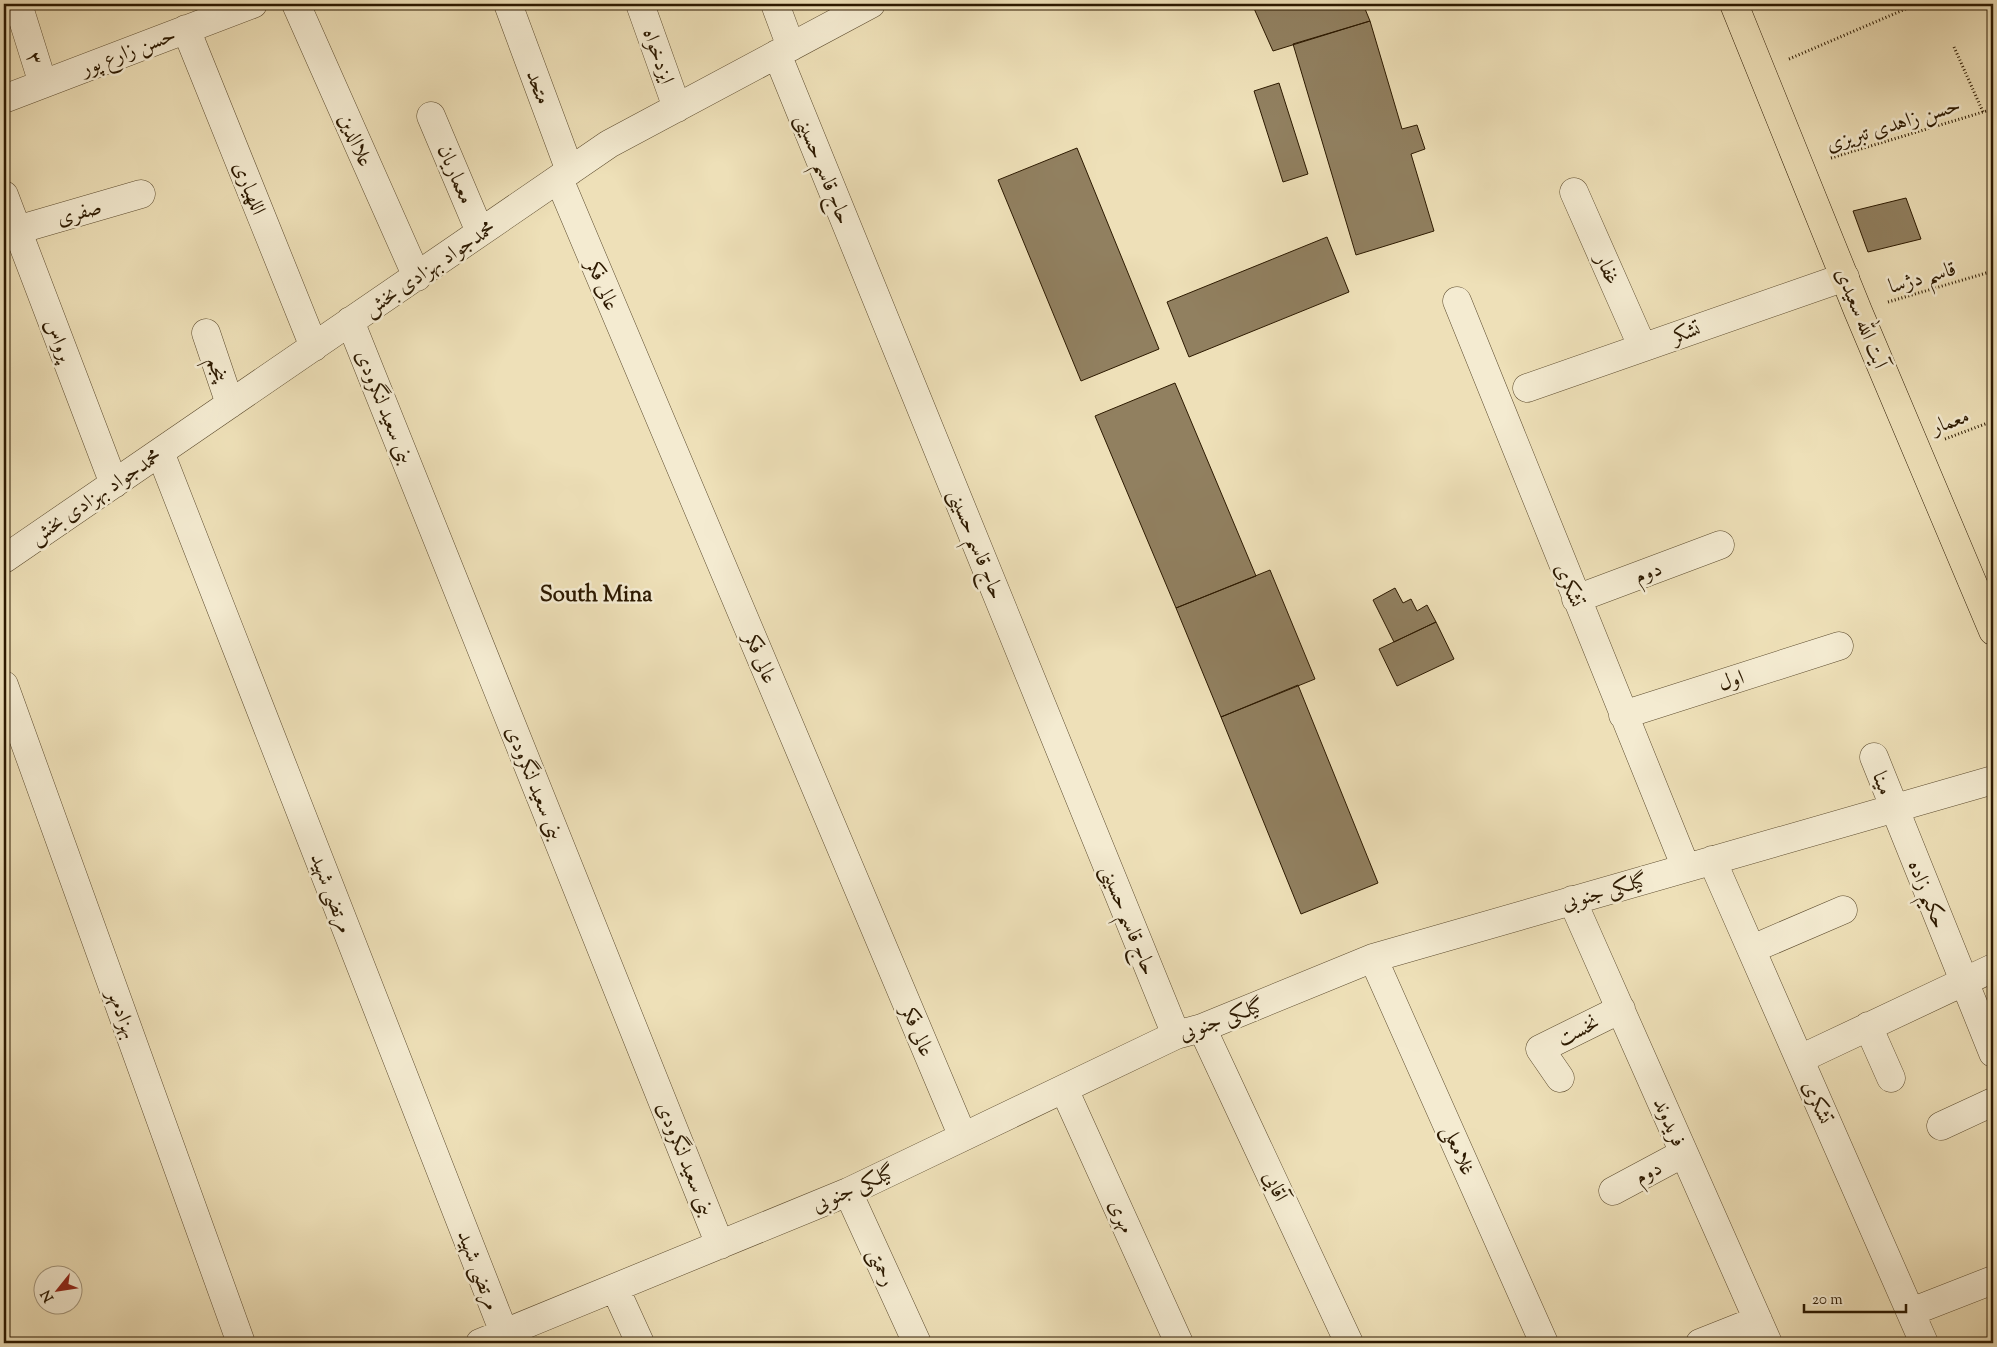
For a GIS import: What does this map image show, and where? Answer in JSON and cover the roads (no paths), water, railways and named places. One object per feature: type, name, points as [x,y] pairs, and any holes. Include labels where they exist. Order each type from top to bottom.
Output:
[{"type":"main road","name":"آیت الله سعیدی","points":[[1734,4],[1802,167],[1858,310],[1993,631]]},
{"type":"street","name":"۳","points":[[18,4],[43,84]]},
{"type":"street","name":"حسن زارع پور","points":[[4,99],[253,4]]},
{"type":"street","name":"علاالدین","points":[[296,4],[417,277]]},
{"type":"street","name":"متحد","points":[[508,4],[564,175]]},
{"type":"street","name":"ایزدخواه","points":[[640,4],[677,108]]},
{"type":"street","name":"حاج قاسم حسینی","points":[[775,4],[784,51],[1189,1031]]},
{"type":"street","name":"محمدجواد بهزادی بخش","points":[[4,559],[609,144],[871,4]]},
{"type":"street","name":"اللهیاری","points":[[186,29],[314,347]]},
{"type":"street","name":"معماریان","points":[[431,116],[480,232]]},
{"type":"street","name":"عالی فکر","points":[[564,175],[962,1137]]},
{"type":"street","name":"غفار","points":[[1574,192],[1642,346]]},
{"type":"street","name":"صفری","points":[[17,230],[141,194]]},
{"type":"street","name":"پرواس","points":[[4,195],[114,484]]},
{"type":"street","name":"تشکر","points":[[1527,388],[1642,346],[1845,277]]},
{"type":"street","name":"تشکری","points":[[1457,301],[1686,868]]},
{"type":"street","name":"بنی سعید لنگرودی","points":[[350,322],[720,1245]]},
{"type":"street","name":"پنجم","points":[[206,334],[230,404]]},
{"type":"street","name":"مرتضی شهید","points":[[160,452],[497,1340]]},
{"type":"street","name":"دوم","points":[[1576,599],[1720,545]]},
{"type":"street","name":"اول","points":[[1623,715],[1839,646]]},
{"type":"street","name":"بهزادمهر","points":[[4,685],[241,1343]]},
{"type":"street","name":"مینا","points":[[1874,758],[1892,808]]},
{"type":"street","name":"گیلکی جنوبی","points":[[497,1340],[615,1288],[848,1192],[1189,1031],[1373,958],[1993,780]]},
{"type":"street","name":"حکیم زاده","points":[[1892,808],[1993,1054]]},
{"type":"street","name":"تشکری","points":[[1712,860],[1924,1343]]},
{"type":"street","name":"فریدوند","points":[[1572,900],[1763,1332]]},
{"type":"street","points":[[1752,949],[1843,910]]},
{"type":"street","name":"غلامعلی","points":[[1373,958],[1544,1343]]},
{"type":"street","points":[[1800,1059],[1963,980],[1993,968]]},
{"type":"street","name":"نخست","points":[[1560,1078],[1540,1050],[1621,1009]]},
{"type":"street","points":[[1868,1026],[1891,1078]]},
{"type":"street","name":"آقایی","points":[[1189,1031],[1349,1343]]},
{"type":"street","name":"مهری","points":[[1064,1089],[1179,1343]]},
{"type":"street","points":[[1942,1126],[1993,1102]]},
{"type":"street","name":"دوم","points":[[1613,1191],[1684,1153]]},
{"type":"street","name":"رحمتی","points":[[848,1192],[917,1343]]},
{"type":"street","points":[[1910,1312],[1993,1280]]},
{"type":"street","points":[[615,1288],[640,1343]]},
{"type":"street","points":[[1700,1343],[1763,1332]]},
{"type":"district","name":"South Mina","points":[[596,593]]}]
